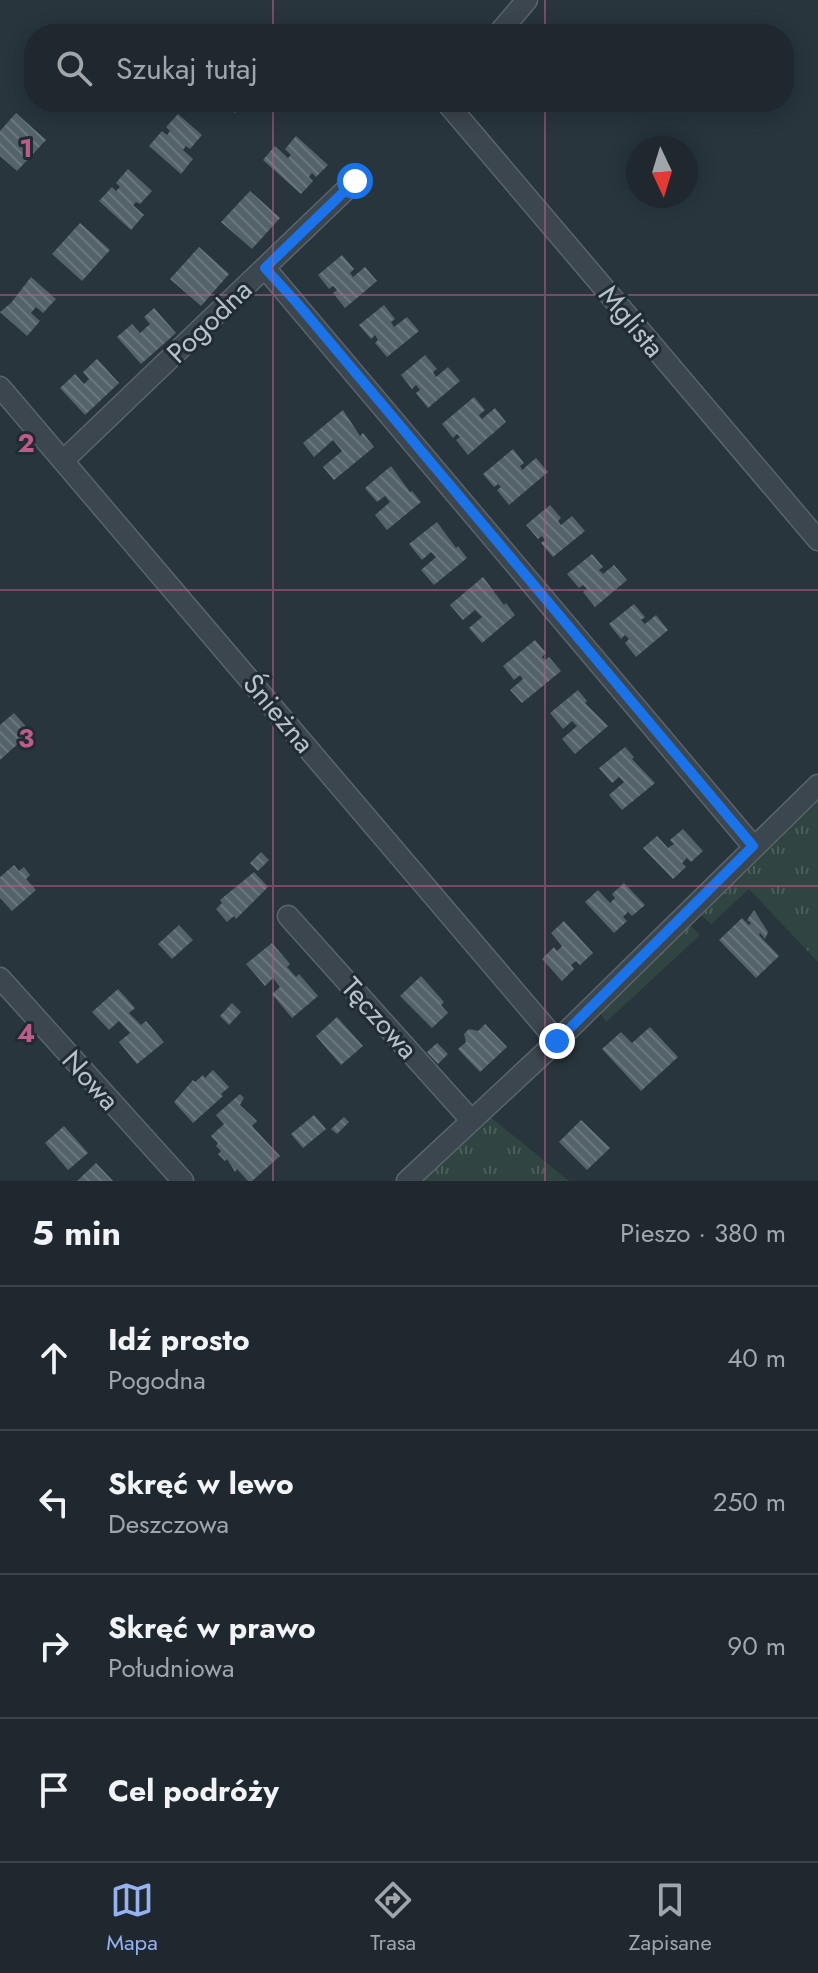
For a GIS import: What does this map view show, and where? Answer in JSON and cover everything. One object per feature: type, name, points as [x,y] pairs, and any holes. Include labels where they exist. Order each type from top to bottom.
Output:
[{"type":"street","points":[[507,24],[527,0]]},
{"type":"street","name":"Mglista","points":[[454,112],[818,540]]},
{"type":"street","name":"Pogodna","points":[[64,460],[355,181]]},
{"type":"street","points":[[265,268],[753,846]]},
{"type":"street","name":"Śnieżna","points":[[0,387],[557,1041]]},
{"type":"street","points":[[407,1181],[557,1041],[818,785]]},
{"type":"street","name":"Tęczowa","points":[[288,916],[471,1120]]},
{"type":"street","name":"Nowa","points":[[0,978],[183,1181]]},
{"type":"green space","points":[[818,795],[818,962],[749,889],[711,924],[697,911]]},
{"type":"green space","points":[[686,921],[700,935],[606,1022],[600,1012]]},
{"type":"green space","points":[[488,1115],[569,1181],[416,1181]]},
{"type":"building","points":[[16,113],[46,140],[17,171],[0,156],[0,131]]},
{"type":"building","points":[[178,114],[202,135],[190,149],[186,146],[183,150],[193,159],[181,174],[149,146],[162,131],[167,135],[170,131],[166,127]]},
{"type":"building","points":[[296,136],[328,165],[316,177],[312,173],[309,177],[313,181],[301,194],[263,160],[275,146],[288,158],[291,155],[285,149]]},
{"type":"building","points":[[128,169],[152,191],[140,204],[136,202],[133,205],[144,215],[131,230],[99,201],[112,187],[116,191],[120,187],[116,183]]},
{"type":"building","points":[[250,191],[280,218],[252,249],[221,222]]},
{"type":"building","points":[[80,223],[110,250],[82,281],[52,254]]},
{"type":"building","points":[[199,247],[229,274],[201,306],[170,279]]},
{"type":"building","points":[[342,255],[354,269],[350,273],[353,277],[365,267],[377,281],[345,308],[333,293],[337,290],[333,286],[329,289],[318,275]]},
{"type":"building","points":[[31,277],[56,299],[43,313],[36,307],[31,313],[40,321],[27,336],[0,312]]},
{"type":"building","points":[[384,305],[395,319],[391,322],[394,327],[407,317],[419,331],[387,357],[375,343],[378,340],[375,335],[371,339],[359,325]]},
{"type":"building","points":[[154,308],[176,333],[141,364],[117,337],[132,324],[140,333],[150,324],[144,317]]},
{"type":"building","points":[[425,355],[437,369],[433,372],[436,377],[448,367],[460,381],[428,408],[416,393],[420,390],[416,385],[412,389],[401,375]]},
{"type":"building","points":[[97,359],[119,383],[85,415],[60,388],[75,374],[84,384],[89,379],[83,372]]},
{"type":"building","points":[[474,397],[485,410],[479,415],[482,419],[495,408],[506,422],[468,455],[456,440],[460,437],[457,434],[453,438],[442,424]]},
{"type":"building","points":[[343,410],[360,436],[363,433],[374,447],[334,480],[323,467],[342,451],[333,440],[314,457],[303,443]]},
{"type":"building","points":[[513,449],[524,463],[520,466],[522,470],[536,458],[548,472],[509,505],[497,490],[501,487],[498,484],[494,487],[483,474]]},
{"type":"building","points":[[391,466],[421,502],[387,530],[375,515],[390,502],[385,496],[377,502],[365,488]]},
{"type":"building","points":[[550,505],[561,518],[558,521],[561,525],[572,516],[585,531],[553,557],[541,543],[545,540],[542,536],[538,539],[526,525]]},
{"type":"building","points":[[437,522],[467,558],[434,585],[421,570],[436,557],[431,552],[422,560],[409,544]]},
{"type":"building","points":[[592,554],[603,567],[599,570],[603,574],[614,565],[627,580],[595,607],[583,592],[587,589],[583,585],[579,588],[567,574]]},
{"type":"building","points":[[483,577],[515,615],[482,643],[469,628],[482,617],[475,610],[463,620],[450,605]]},
{"type":"building","points":[[634,604],[645,617],[641,620],[645,624],[656,615],[668,630],[636,657],[625,643],[629,639],[625,635],[621,639],[609,624]]},
{"type":"building","points":[[535,640],[546,653],[542,657],[545,660],[549,657],[561,671],[522,703],[510,690],[523,679],[520,675],[514,680],[503,666]]},
{"type":"building","points":[[578,690],[587,701],[585,703],[608,726],[575,754],[562,739],[577,726],[572,721],[563,729],[550,713]]},
{"type":"building","points":[[14,713],[31,732],[0,760],[0,725]]},
{"type":"building","points":[[625,747],[655,783],[622,810],[609,795],[624,782],[619,777],[612,783],[599,768]]},
{"type":"building","points":[[683,829],[703,851],[691,862],[687,858],[682,863],[686,867],[673,879],[643,848],[657,836],[668,848],[674,844],[670,840]]},
{"type":"building","points":[[261,852],[269,860],[258,871],[250,863]]},
{"type":"building","points":[[14,865],[19,871],[24,867],[30,875],[26,879],[36,890],[12,911],[0,898],[0,877]]},
{"type":"building","points":[[254,872],[268,887],[236,919],[234,916],[227,922],[216,909],[222,903],[220,900]]},
{"type":"building","points":[[624,883],[645,905],[632,916],[628,912],[623,917],[627,921],[614,933],[585,902],[598,890],[610,903],[615,898],[612,894]]},
{"type":"building","points":[[754,910],[768,932],[765,939],[759,935],[779,956],[756,978],[719,940],[742,918],[749,925],[751,923],[747,920]]},
{"type":"building","points":[[564,921],[593,953],[580,965],[576,961],[571,965],[574,969],[562,981],[542,959],[554,947],[557,951],[562,946],[551,933]]},
{"type":"building","points":[[179,925],[193,940],[172,959],[158,944]]},
{"type":"building","points":[[272,943],[290,964],[287,967],[296,977],[299,974],[318,996],[292,1018],[272,994],[280,987],[273,978],[265,986],[246,964]]},
{"type":"building","points":[[421,976],[444,1002],[441,1005],[448,1013],[432,1028],[400,996]]},
{"type":"building","points":[[118,989],[135,1008],[129,1013],[141,1025],[146,1021],[164,1042],[137,1064],[119,1042],[130,1033],[119,1021],[109,1030],[92,1012]]},
{"type":"building","points":[[232,1003],[241,1012],[229,1025],[220,1016]]},
{"type":"building","points":[[337,1017],[363,1046],[341,1065],[316,1036]]},
{"type":"building","points":[[485,1024],[507,1047],[480,1072],[458,1049],[466,1042],[464,1034],[469,1029],[478,1031]]},
{"type":"building","points":[[650,1027],[678,1057],[641,1091],[602,1049],[621,1032],[632,1043]]},
{"type":"building","points":[[437,1043],[448,1054],[438,1064],[427,1052]]},
{"type":"building","points":[[213,1070],[229,1087],[193,1123],[174,1102],[193,1080],[195,1082],[203,1075],[205,1078]]},
{"type":"building","points":[[240,1094],[244,1098],[240,1105],[257,1121],[252,1126],[280,1156],[252,1181],[248,1181],[237,1169],[235,1172],[227,1159],[225,1161],[218,1154],[221,1151],[216,1146],[218,1143],[211,1136],[224,1124],[216,1115]]},
{"type":"building","points":[[314,1115],[326,1129],[303,1148],[291,1134]]},
{"type":"building","points":[[344,1117],[349,1122],[337,1134],[331,1129]]},
{"type":"building","points":[[581,1120],[610,1148],[587,1170],[559,1142]]},
{"type":"building","points":[[64,1126],[88,1153],[68,1170],[45,1143]]},
{"type":"building","points":[[96,1163],[113,1181],[77,1181]]},
{"type":"route","points":[[355,181],[265,268],[753,846],[557,1041]]}]
